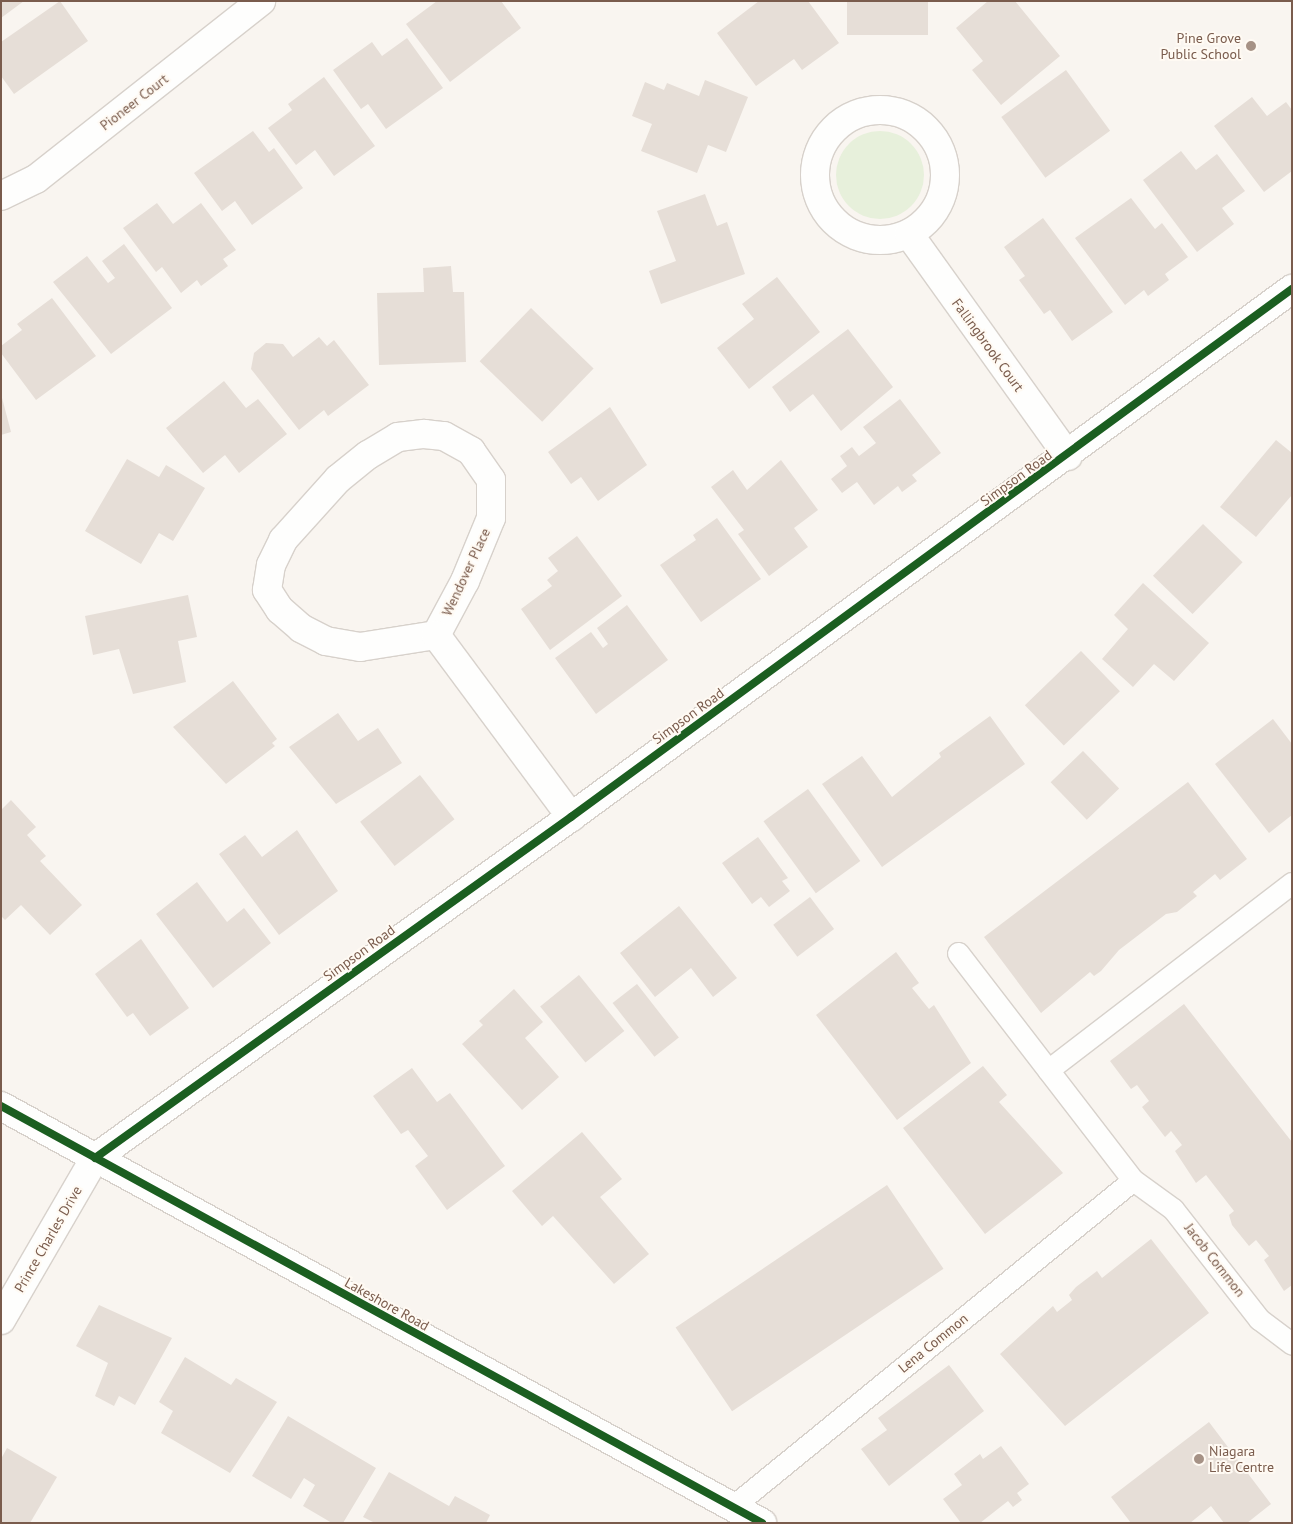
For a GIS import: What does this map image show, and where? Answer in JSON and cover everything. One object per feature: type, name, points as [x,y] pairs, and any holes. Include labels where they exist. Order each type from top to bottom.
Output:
[{"type":"street","name":"Pioneer Court","points":[[1,196],[36,179],[261,1]]},
{"type":"street","points":[[874,109],[897,111],[918,120],[934,137],[943,157],[946,180],[940,202],[927,221],[909,234],[868,240],[832,220],[820,203],[815,183],[818,156],[835,126],[852,115],[874,109]]},
{"type":"street","name":"Fallingbrook Court","points":[[909,234],[1068,456]]},
{"type":"street","name":"Simpson Road","points":[[95,1158],[571,817],[1068,456],[1292,289]]},
{"type":"street","name":"Wendover Place","points":[[424,434],[444,436],[471,451],[491,480],[491,518],[465,581],[436,635],[360,647],[326,641],[280,610],[267,590],[271,565],[283,540],[338,479],[398,437],[424,434]]},
{"type":"street","points":[[436,635],[571,817]]},
{"type":"street","name":"Lakeshore Road","points":[[1,1106],[762,1523]]},
{"type":"street","name":"Prince Charles Drive","points":[[1,1320],[95,1158]]},
{"type":"lane","points":[[1048,1070],[1292,883]]},
{"type":"lane","name":"Jacob Common","points":[[958,953],[1133,1180],[1173,1209],[1259,1319],[1292,1344]]},
{"type":"lane","name":"Lena Common","points":[[732,1507],[1133,1180]]},
{"type":"green space","points":[[880,131],[897,135],[911,144],[920,158],[924,175],[920,192],[911,206],[897,215],[880,219],[863,215],[849,206],[840,192],[836,175],[840,158],[849,144],[863,135]]},
{"type":"building","points":[[1,1],[24,1],[1,18]]},
{"type":"building","points":[[60,1],[88,41],[14,94],[1,76],[1,42]]},
{"type":"building","points":[[437,1],[501,1],[521,28],[450,82],[406,24]]},
{"type":"building","points":[[759,1],[808,1],[839,43],[802,70],[794,59],[756,86],[717,33]]},
{"type":"building","points":[[847,1],[928,1],[928,35],[847,35]]},
{"type":"building","points":[[988,1],[1015,1],[1060,56],[1001,105],[972,70],[983,61],[956,28]]},
{"type":"building","points":[[407,38],[443,88],[386,129],[368,104],[361,109],[333,70],[372,42],[382,56]]},
{"type":"building","points":[[1066,70],[1110,131],[1045,178],[1001,117]]},
{"type":"building","points":[[324,77],[375,146],[334,176],[315,150],[296,165],[268,128],[292,110],[288,104]]},
{"type":"building","points":[[705,80],[748,97],[726,152],[708,145],[697,173],[641,151],[652,124],[632,116],[645,82],[664,90],[667,83],[699,96]]},
{"type":"building","points":[[1252,97],[1267,116],[1286,102],[1292,110],[1292,171],[1264,192],[1214,126]]},
{"type":"building","points":[[253,131],[269,152],[274,148],[303,188],[252,225],[235,201],[222,211],[194,173]]},
{"type":"building","points":[[1181,151],[1196,170],[1217,154],[1245,191],[1222,208],[1234,224],[1197,252],[1143,180]]},
{"type":"building","points":[[705,194],[717,226],[727,222],[745,274],[661,304],[649,271],[676,261],[657,211]]},
{"type":"building","points":[[1131,198],[1155,229],[1162,223],[1188,257],[1165,274],[1169,280],[1148,296],[1144,290],[1125,305],[1075,238]]},
{"type":"building","points":[[157,203],[173,224],[201,203],[236,250],[223,259],[228,266],[201,286],[197,280],[181,293],[162,267],[156,272],[123,228]]},
{"type":"building","points":[[1043,218],[1113,312],[1072,341],[1050,310],[1044,314],[1019,280],[1025,276],[1004,247]]},
{"type":"building","points":[[124,244],[172,308],[111,354],[53,282],[87,256],[108,283],[115,278],[102,261]]},
{"type":"building","points":[[451,266],[453,292],[464,292],[466,362],[379,365],[377,293],[424,292],[423,268]]},
{"type":"building","points":[[777,277],[820,332],[749,389],[717,348],[754,319],[742,304]]},
{"type":"building","points":[[52,298],[96,356],[36,400],[1,353],[1,346],[22,330],[17,324]]},
{"type":"building","points":[[531,308],[594,368],[542,422],[480,361]]},
{"type":"building","points":[[848,329],[893,387],[841,431],[813,394],[790,412],[772,387]]},
{"type":"building","points":[[319,337],[327,346],[334,340],[369,385],[328,416],[324,410],[299,430],[251,369],[254,353],[266,343],[283,344],[293,357]]},
{"type":"building","points":[[224,381],[246,408],[258,399],[287,434],[239,473],[225,455],[203,473],[166,428]]},
{"type":"building","points":[[1,394],[11,432],[1,435]]},
{"type":"building","points":[[900,399],[941,453],[912,475],[917,481],[902,492],[898,486],[874,505],[857,482],[842,493],[831,479],[847,466],[840,456],[852,447],[859,456],[876,443],[863,427]]},
{"type":"building","points":[[610,407],[647,465],[598,501],[581,477],[571,484],[548,452]]},
{"type":"building","points":[[1276,440],[1292,453],[1292,495],[1256,537],[1220,507]]},
{"type":"building","points":[[127,459],[159,477],[166,465],[205,488],[173,541],[159,533],[141,564],[85,531]]},
{"type":"building","points":[[781,460],[818,510],[794,528],[808,547],[769,576],[738,534],[744,530],[711,487],[733,470],[747,490]]},
{"type":"building","points":[[717,518],[761,579],[701,622],[660,565],[696,540],[693,535]]},
{"type":"building","points":[[1203,524],[1243,562],[1193,614],[1153,576]]},
{"type":"building","points":[[577,536],[622,596],[550,650],[521,609],[552,586],[547,580],[558,571],[548,558]]},
{"type":"building","points":[[1143,583],[1209,643],[1174,681],[1154,664],[1133,687],[1102,659],[1128,629],[1114,615]]},
{"type":"building","points":[[188,595],[197,637],[178,641],[186,682],[133,694],[119,649],[93,655],[85,616]]},
{"type":"building","points":[[627,605],[668,660],[596,714],[555,658],[591,632],[603,648],[608,644],[597,628]]},
{"type":"building","points":[[1081,651],[1120,691],[1064,745],[1025,705]]},
{"type":"building","points":[[233,681],[277,739],[272,743],[275,746],[226,784],[173,727]]},
{"type":"building","points":[[338,713],[358,741],[378,728],[402,763],[336,804],[289,747]]},
{"type":"building","points":[[990,716],[1025,764],[882,867],[822,784],[862,756],[892,797],[941,757],[939,753]]},
{"type":"building","points":[[1273,719],[1292,744],[1292,815],[1269,833],[1215,764]]},
{"type":"building","points":[[1083,751],[1119,788],[1087,820],[1051,782]]},
{"type":"building","points":[[420,775],[454,819],[395,866],[360,822]]},
{"type":"building","points":[[1188,782],[1247,859],[1220,880],[1215,874],[1193,892],[1197,896],[1177,912],[1166,914],[1119,950],[1101,971],[1094,976],[1090,972],[1041,1013],[984,937]]},
{"type":"building","points":[[808,789],[860,861],[816,893],[764,821]]},
{"type":"building","points":[[11,800],[36,827],[27,835],[46,856],[40,861],[82,905],[50,935],[21,905],[5,920],[1,916],[1,810]]},
{"type":"building","points":[[297,830],[338,891],[279,935],[219,854],[245,835],[262,857]]},
{"type":"building","points":[[758,837],[788,878],[782,881],[790,891],[769,907],[761,897],[752,904],[722,863]]},
{"type":"building","points":[[197,882],[227,922],[244,908],[271,943],[213,988],[156,914]]},
{"type":"building","points":[[810,897],[834,929],[797,957],[773,925]]},
{"type":"building","points":[[679,906],[737,978],[713,997],[691,968],[655,997],[620,953]]},
{"type":"building","points":[[141,939],[189,1008],[150,1036],[133,1013],[127,1017],[95,974]]},
{"type":"building","points":[[896,952],[919,983],[912,988],[929,1009],[934,1005],[971,1063],[897,1120],[816,1015]]},
{"type":"building","points":[[579,975],[624,1031],[585,1062],[540,1006]]},
{"type":"building","points":[[637,984],[679,1038],[654,1057],[613,1003]]},
{"type":"building","points":[[514,989],[543,1022],[525,1038],[559,1077],[522,1110],[462,1044],[483,1025],[479,1021]]},
{"type":"building","points":[[1184,1004],[1292,1142],[1292,1285],[1284,1291],[1264,1260],[1269,1256],[1256,1240],[1249,1246],[1232,1225],[1229,1215],[1234,1211],[1206,1175],[1196,1183],[1175,1151],[1182,1145],[1171,1131],[1165,1137],[1142,1107],[1149,1101],[1137,1085],[1131,1089],[1110,1061]]},
{"type":"building","points":[[983,1066],[1007,1095],[999,1102],[1063,1173],[985,1234],[903,1128]]},
{"type":"building","points":[[412,1068],[437,1102],[450,1093],[505,1166],[447,1210],[415,1166],[428,1156],[408,1130],[401,1134],[373,1096]]},
{"type":"building","points":[[582,1132],[622,1179],[600,1197],[649,1254],[614,1284],[553,1216],[542,1226],[512,1191]]},
{"type":"building","points":[[887,1185],[943,1269],[732,1411],[676,1328]]},
{"type":"building","points":[[1151,1239],[1209,1313],[1065,1426],[1000,1354],[1053,1306],[1057,1312],[1072,1300],[1069,1295],[1076,1287],[1097,1271],[1102,1278]]},
{"type":"building","points":[[99,1305],[172,1338],[135,1405],[119,1396],[114,1406],[95,1396],[108,1363],[76,1346]]},
{"type":"building","points":[[185,1357],[231,1385],[236,1378],[277,1402],[230,1473],[161,1433],[173,1411],[159,1402]]},
{"type":"building","points":[[949,1365],[984,1411],[889,1486],[861,1449],[887,1430],[878,1418]]},
{"type":"building","points":[[288,1416],[376,1468],[343,1523],[332,1523],[303,1506],[315,1485],[304,1478],[291,1499],[252,1476]]},
{"type":"building","name":"Niagara Life Centre","points":[[1209,1422],[1271,1504],[1247,1523],[1224,1523],[1211,1506],[1190,1523],[1131,1523],[1111,1497]]},
{"type":"building","points":[[1001,1446],[1029,1484],[1017,1493],[1022,1500],[1013,1507],[1008,1501],[980,1523],[961,1523],[943,1499],[962,1485],[954,1474],[980,1454],[983,1459]]},
{"type":"building","points":[[7,1448],[57,1477],[30,1523],[1,1523],[1,1459]]},
{"type":"building","points":[[389,1472],[449,1506],[455,1496],[490,1515],[486,1523],[375,1523],[363,1517]]},
{"type":"cycle path","points":[[95,1158],[571,817],[1292,289]]},
{"type":"cycle path","points":[[1,1106],[762,1523]]},
{"type":"place","name":"Pine Grove Public School","points":[[1251,46]]},
{"type":"place","name":"Niagara Life Centre","points":[[1199,1459]]}]
